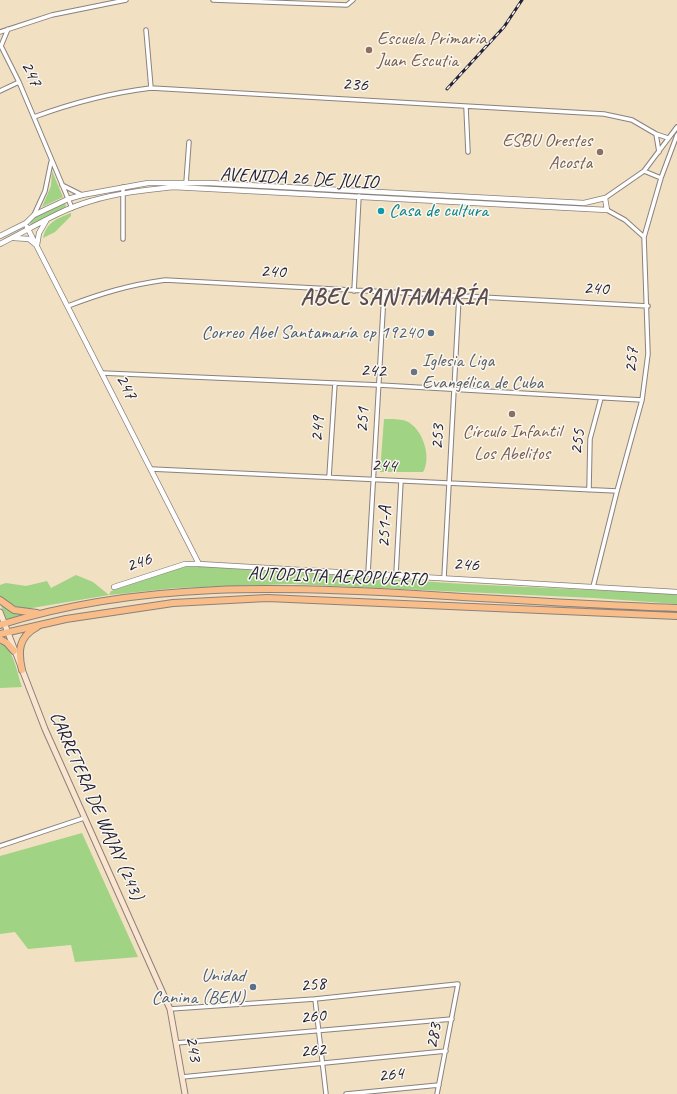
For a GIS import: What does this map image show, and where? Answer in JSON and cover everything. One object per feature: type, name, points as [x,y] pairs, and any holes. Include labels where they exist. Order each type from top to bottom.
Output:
[{"type":"highway","name":"AUTOPISTA AEROPUERTO","points":[[2,624],[95,602],[136,596],[271,588],[333,590],[605,606],[677,608]]},
{"type":"highway","name":"AUTOPISTA AEROPUERTO","points":[[0,634],[108,612],[173,603],[267,598],[677,616]]},
{"type":"highway","points":[[0,600],[8,607],[20,612],[45,613]]},
{"type":"highway","points":[[22,670],[19,656],[22,642],[26,635],[44,624]]},
{"type":"highway","points":[[0,639],[7,643],[14,651]]},
{"type":"main road","name":"CARRETERA DE WAJAY (243)","points":[[0,612],[2,624],[8,632],[45,730],[170,1009]]},
{"type":"main road","name":"243","points":[[170,1009],[185,1094]]},
{"type":"street","points":[[0,32],[52,15],[118,0],[126,0]]},
{"type":"street","points":[[213,0],[348,5],[353,0]]},
{"type":"street","name":"247","points":[[8,29],[0,46],[19,82],[72,208]]},
{"type":"street","points":[[146,30],[151,88]]},
{"type":"street","points":[[0,91],[19,82]]},
{"type":"street","name":"236","points":[[34,117],[76,102],[127,91],[151,88],[522,108],[612,115],[632,120],[656,134],[668,138]]},
{"type":"street","points":[[466,106],[468,152]]},
{"type":"street","points":[[659,152],[677,127]]},
{"type":"street","points":[[656,134],[659,152]]},
{"type":"street","name":"257","points":[[593,587],[642,400],[648,354],[648,306],[644,237],[661,178],[677,135]]},
{"type":"street","points":[[186,183],[189,142]]},
{"type":"street","name":"AVENIDA 26 DE JULIO","points":[[0,244],[72,208],[148,183],[186,183],[584,203],[605,198],[644,171],[659,152]]},
{"type":"street","points":[[34,215],[45,191],[51,160]]},
{"type":"street","points":[[644,171],[661,178]]},
{"type":"street","points":[[61,184],[82,195]]},
{"type":"street","name":"AVENIDA 26 DE JULIO","points":[[0,236],[26,223],[34,215],[68,199],[82,195],[123,190],[173,187],[607,210],[625,220],[644,237]]},
{"type":"street","points":[[123,190],[123,238]]},
{"type":"street","points":[[354,291],[360,192]]},
{"type":"street","points":[[443,196],[443,202]]},
{"type":"street","points":[[465,203],[466,197]]},
{"type":"street","points":[[605,198],[607,210]]},
{"type":"street","points":[[37,246],[39,233],[47,220]]},
{"type":"street","name":"247","points":[[26,223],[199,564]]},
{"type":"street","points":[[12,238],[29,239],[37,246]]},
{"type":"street","name":"240","points":[[68,306],[96,295],[133,284],[165,280],[384,293],[648,306]]},
{"type":"street","name":"251","points":[[368,573],[384,293]]},
{"type":"street","name":"253","points":[[444,578],[459,296]]},
{"type":"street","name":"242","points":[[102,372],[379,385],[642,400]]},
{"type":"street","name":"249","points":[[329,478],[335,383]]},
{"type":"street","name":"255","points":[[589,490],[590,438],[601,398]]},
{"type":"street","name":"244","points":[[151,469],[617,492]]},
{"type":"street","name":"251-A","points":[[396,574],[401,481]]},
{"type":"street","name":"246","points":[[114,587],[185,564],[199,564],[396,574],[677,592]]},
{"type":"street","points":[[0,846],[84,818]]},
{"type":"street","name":"258","points":[[170,1009],[315,999],[458,984]]},
{"type":"street","name":"283","points":[[437,1094],[458,984]]},
{"type":"street","points":[[315,999],[326,1094]]},
{"type":"street","name":"260","points":[[176,1043],[452,1019]]},
{"type":"street","name":"262","points":[[182,1077],[446,1051]]},
{"type":"street","name":"264","points":[[346,1094],[439,1084]]},
{"type":"green space","points":[[52,171],[63,197],[42,207],[51,186]]},
{"type":"green space","points":[[64,203],[66,205],[65,208],[31,225],[30,222],[38,215]]},
{"type":"green space","points":[[71,213],[71,216],[55,232],[43,238],[47,228],[53,222]]},
{"type":"green space","points":[[384,419],[398,419],[406,421],[417,430],[424,444],[427,459],[423,472],[380,472]]},
{"type":"green space","points":[[196,566],[464,584],[677,594],[677,604],[594,598],[291,584],[176,588],[109,595],[111,591],[184,567]]},
{"type":"green space","points":[[76,575],[93,582],[109,595],[26,609],[10,605],[0,596],[0,585],[6,583],[26,586],[47,581],[51,588]]},
{"type":"green space","points":[[0,603],[10,611],[29,615],[7,621]]},
{"type":"green space","points":[[0,642],[5,645],[12,656],[22,687],[0,688]]},
{"type":"green space","points":[[82,833],[138,957],[75,962],[71,945],[28,949],[15,932],[0,934],[0,856]]},
{"type":"railway","points":[[447,89],[504,27],[522,0]]},
{"type":"place","name":"Escuela Primaria Juan Escutia","points":[[369,50]]},
{"type":"place","name":"ESBU Orestes Acosta","points":[[600,152]]},
{"type":"place","name":"Casa de cultura","points":[[381,211]]},
{"type":"place","name":"Correo Abel Santamaría cp 19240","points":[[431,333]]},
{"type":"place","name":"Iglesia Liga Evangélica de Cuba","points":[[414,372]]},
{"type":"place","name":"Círculo Infantil Los Abelitos","points":[[512,414]]},
{"type":"place","name":"Unidad Canina (BEN)","points":[[253,987]]},
{"type":"district","name":"ABEL SANTAMARÍA","points":[[394,298]]}]
